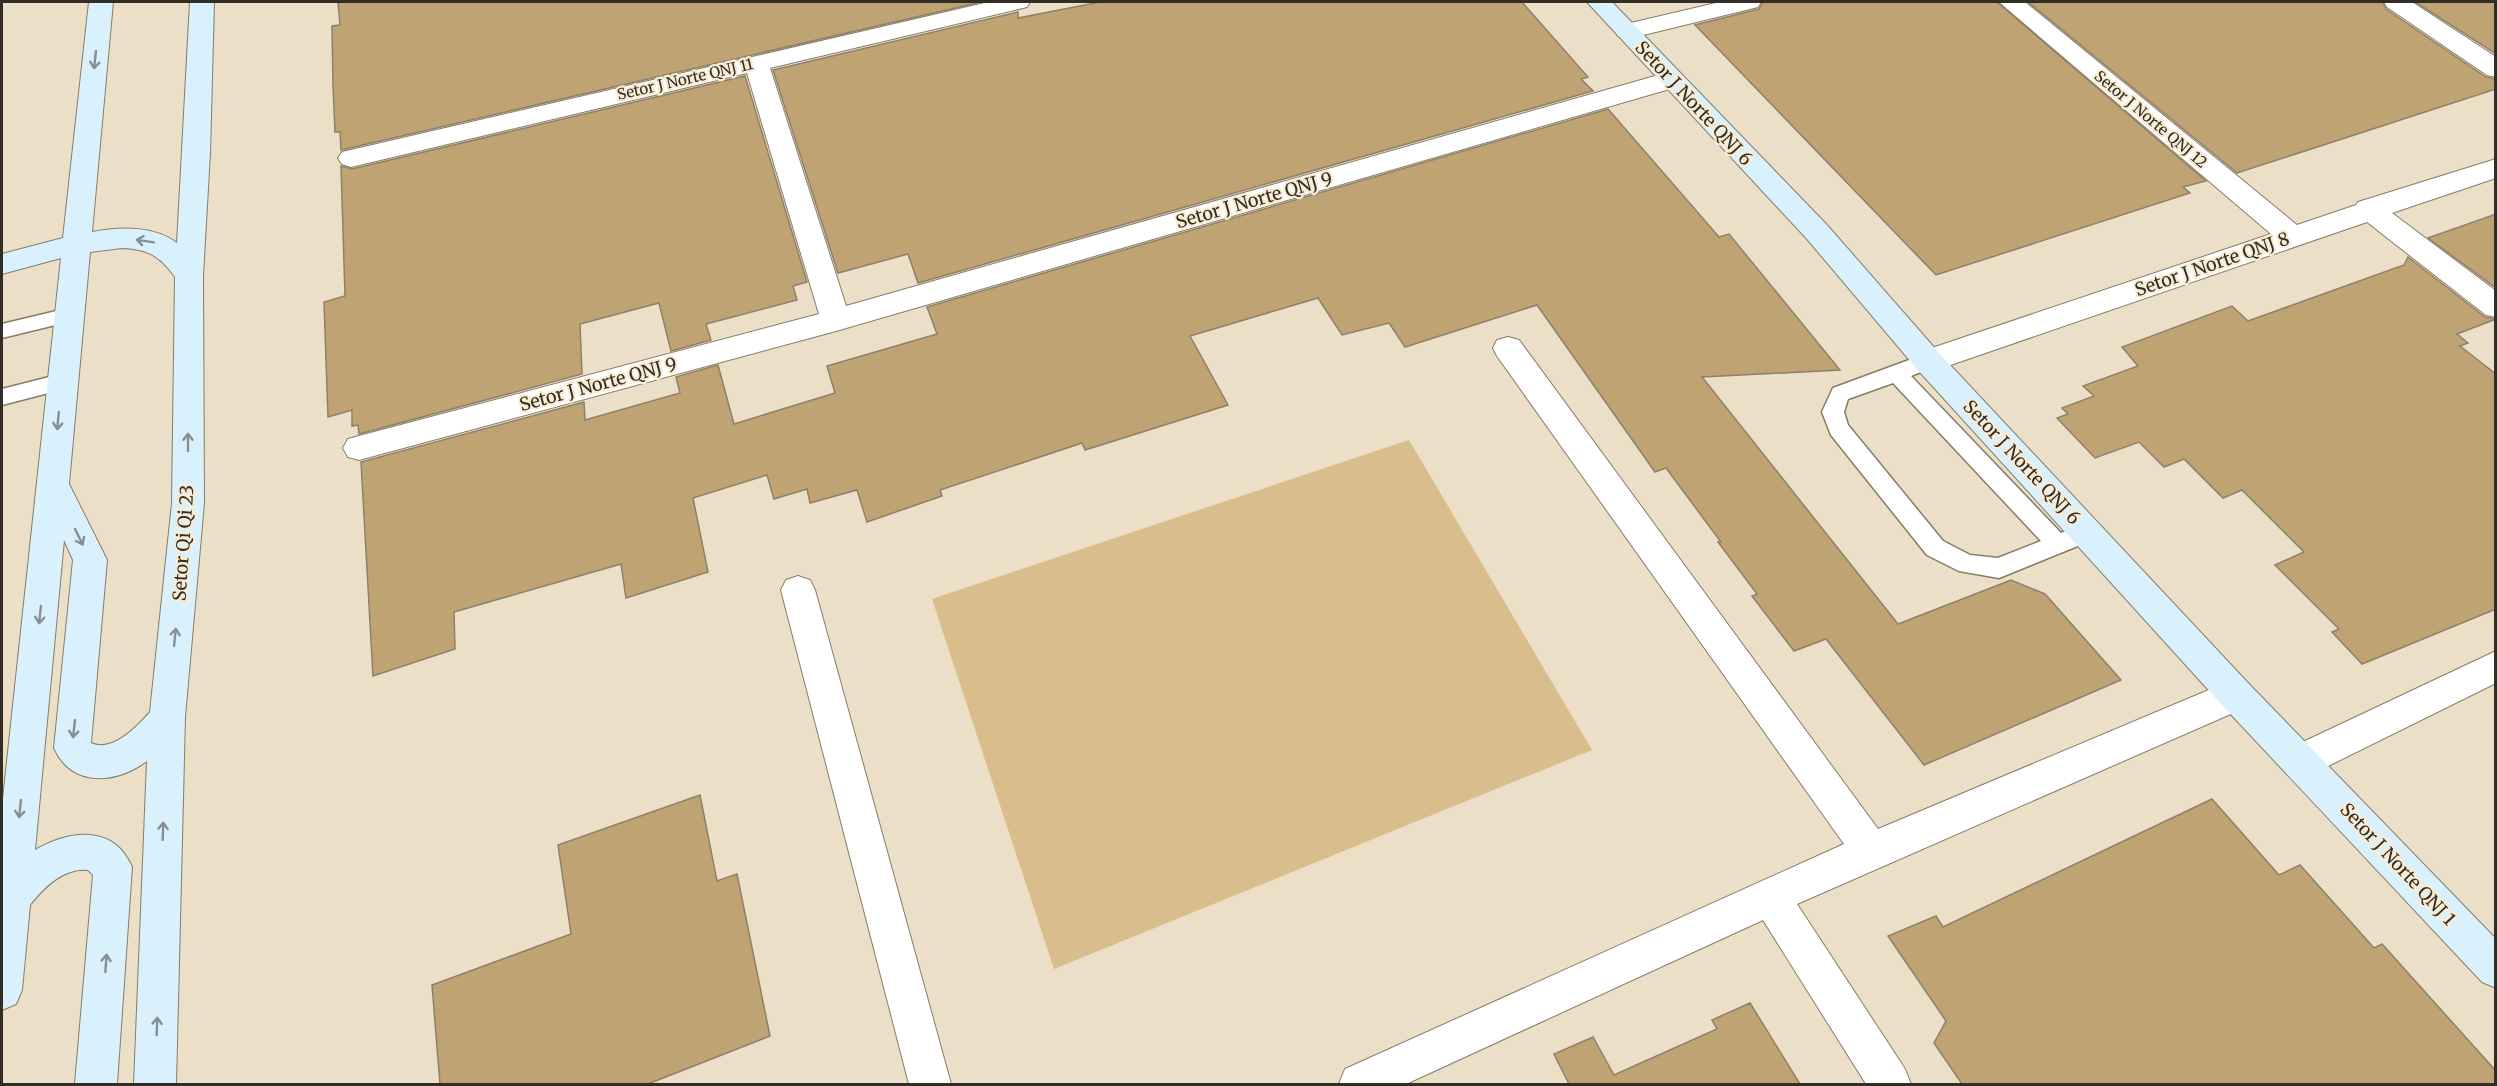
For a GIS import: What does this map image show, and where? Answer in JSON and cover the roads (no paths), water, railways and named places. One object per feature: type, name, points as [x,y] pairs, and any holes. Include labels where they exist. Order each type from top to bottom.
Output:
[{"type":"street","points":[[2,990],[101,2]]},
{"type":"street","name":"Setor Qi Qi 23","points":[[154,1084],[167,717],[188,503],[189,276],[197,153],[202,2]]},
{"type":"street","name":"Setor J Norte QNJ 11","points":[[351,158],[1018,2]]},
{"type":"street","name":"Setor J Norte QNJ 6","points":[[1599,2],[1817,232],[1928,361],[2236,695],[2301,761]]},
{"type":"street","points":[[1627,31],[1749,2]]},
{"type":"street","name":"Setor J Norte QNJ 12","points":[[2011,2],[2292,236]]},
{"type":"street","points":[[2396,2],[2496,69]]},
{"type":"street","points":[[756,62],[836,320]]},
{"type":"street","name":"Setor J Norte QNJ 9","points":[[359,448],[836,320],[1671,80]]},
{"type":"street","name":"Setor J Norte QNJ 8","points":[[1928,361],[2368,209],[2496,168]]},
{"type":"street","points":[[2368,209],[2496,307]]},
{"type":"street","points":[[2,264],[110,240],[132,239],[156,243],[172,253],[189,276]]},
{"type":"street","points":[[1508,348],[1871,850]]},
{"type":"street","points":[[53,485],[90,560],[72,748],[82,759],[101,761],[120,757],[141,747],[157,733],[167,717]]},
{"type":"street","points":[[798,590],[930,1084]]},
{"type":"street","points":[[2301,761],[2496,666]]},
{"type":"street","points":[[1360,1084],[1772,898],[1871,850],[2236,695]]},
{"type":"street","name":"Setor J Norte QNJ 1","points":[[2301,761],[2496,968]]},
{"type":"street","points":[[11,898],[25,879],[43,865],[63,855],[86,851],[103,855],[113,867],[96,1084]]},
{"type":"street","points":[[1772,898],[1890,1084]]},
{"type":"lane","points":[[2,331],[69,315]]},
{"type":"lane","points":[[1928,361],[1840,394],[1833,412],[1839,429],[1935,548],[1967,564],[1999,568],[2087,532]]},
{"type":"lane","points":[[1896,373],[2058,544]]},
{"type":"lane","points":[[2,397],[62,382]]}]
